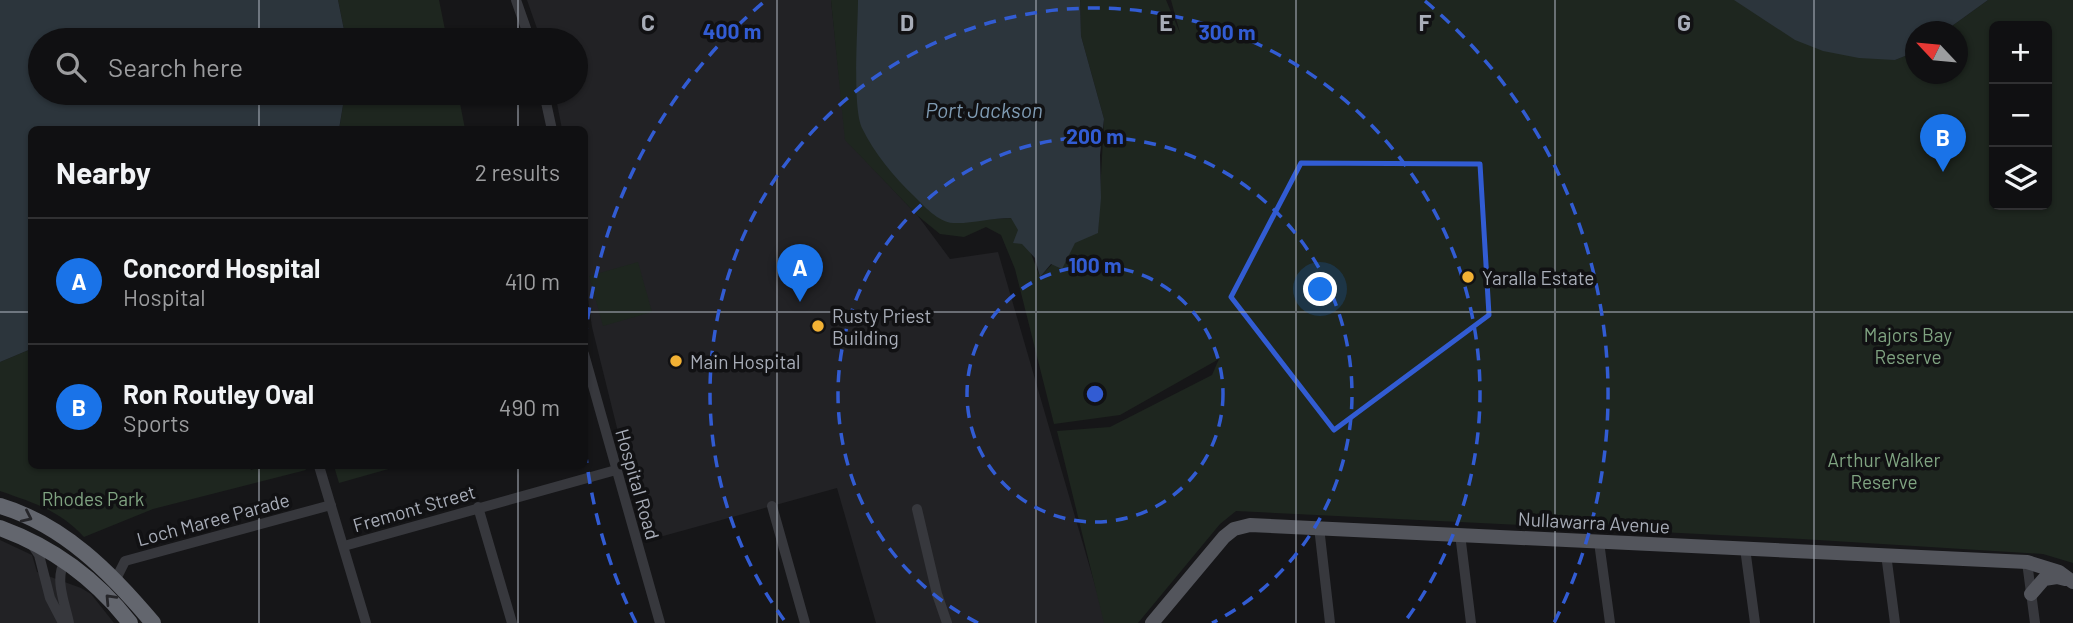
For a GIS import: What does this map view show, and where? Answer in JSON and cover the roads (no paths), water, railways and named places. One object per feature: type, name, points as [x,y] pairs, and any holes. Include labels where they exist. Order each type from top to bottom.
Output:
[{"type":"highway","points":[[0,506],[53,529],[74,544],[115,581],[153,623]]},
{"type":"highway","points":[[0,528],[61,558],[88,577],[114,602],[130,623]]},
{"type":"highway","points":[[61,558],[74,544]]},
{"type":"main road","name":"Nullawarra Avenue","points":[[1152,623],[1217,545],[1234,529],[1250,525],[2027,562],[2059,572],[2073,582]]},
{"type":"main road","points":[[2031,594],[2044,579],[2057,576],[2073,582]]},
{"type":"street","points":[[516,0],[526,28]]},
{"type":"street","points":[[547,105],[551,126]]},
{"type":"street","name":"Hospital Road","points":[[588,368],[660,623]]},
{"type":"street","points":[[320,469],[366,623]]},
{"type":"street","name":"Fremont Street","points":[[344,546],[616,470]]},
{"type":"street","name":"Loch Maree Parade","points":[[115,581],[125,561],[331,505]]},
{"type":"street","points":[[772,506],[805,623]]},
{"type":"street","points":[[478,507],[512,623]]},
{"type":"street","points":[[917,509],[937,594],[947,623]]},
{"type":"street","points":[[1319,527],[1330,623]]},
{"type":"street","points":[[1460,534],[1471,623]]},
{"type":"street","points":[[26,539],[37,551],[50,598],[65,622]]},
{"type":"street","points":[[1599,542],[1610,623]]},
{"type":"street","points":[[1745,548],[1755,623]]},
{"type":"street","points":[[1886,554],[1895,623]]},
{"type":"street","points":[[61,558],[52,564],[51,574],[65,622]]},
{"type":"street","points":[[61,558],[65,622]]},
{"type":"street","points":[[2027,562],[2035,623]]},
{"type":"street","points":[[63,594],[71,579],[76,576],[88,577]]},
{"type":"water","points":[[0,0],[338,0],[344,28],[28,28],[28,105],[343,105],[340,126],[28,126],[28,350],[0,362]]},
{"type":"water","name":"Port Jackson","points":[[858,0],[1080,0],[1081,36],[1104,119],[1100,155],[1101,198],[1098,233],[1075,243],[1062,269],[1051,264],[1040,277],[1035,258],[1022,244],[1013,243],[1018,230],[1011,218],[953,223],[937,217],[885,164],[872,146],[859,118],[856,85]]},
{"type":"water","points":[[1734,0],[1988,0],[1959,21],[1905,21],[1905,56],[1895,60],[1859,58],[1823,51],[1795,40]]},
{"type":"place","name":"Ron Routley Oval","points":[[1943,172]]},
{"type":"place","name":"Yaralla Estate","points":[[1468,277]]},
{"type":"place","name":"Concord Hospital","points":[[800,302]]},
{"type":"place","name":"Rusty Priest Building","points":[[818,326]]},
{"type":"place","name":"Main Hospital","points":[[676,361]]},
{"type":"park label","name":"Majors Bay Reserve","points":[[1908,345]]},
{"type":"park label","name":"Arthur Walker Reserve","points":[[1884,470]]},
{"type":"park label","name":"Rhodes Park","points":[[93,498]]}]
